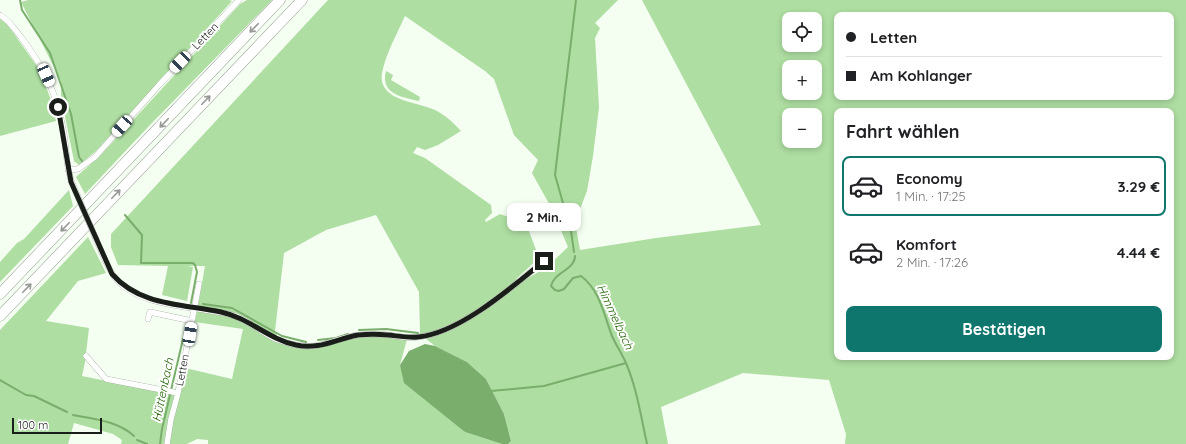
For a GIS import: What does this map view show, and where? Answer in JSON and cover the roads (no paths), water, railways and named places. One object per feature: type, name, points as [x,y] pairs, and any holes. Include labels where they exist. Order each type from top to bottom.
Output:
[{"type":"highway","points":[[0,294],[280,0]]},
{"type":"highway","points":[[0,316],[302,0]]},
{"type":"street","name":"Letten","points":[[68,170],[78,169],[95,156],[238,0]]},
{"type":"street","points":[[0,15],[10,22],[32,52],[46,75],[55,95],[62,124],[71,182],[112,274],[127,288],[153,300],[234,315],[278,340],[297,345],[325,345],[356,336],[370,334],[418,338],[432,335],[453,326],[512,287],[544,261]]},
{"type":"street","name":"Letten","points":[[168,444],[171,419],[178,393],[199,284]]},
{"type":"street","points":[[148,319],[150,312],[192,321]]},
{"type":"street","points":[[86,356],[106,379],[178,393]]},
{"type":"waterway","points":[[20,0],[22,10],[50,53],[71,114],[79,157],[82,161]]},
{"type":"waterway","name":"Himmelbach","points":[[574,252],[571,231],[555,175],[576,0]]},
{"type":"waterway","name":"Hüttenbach","points":[[125,215],[142,235],[141,263],[193,263],[195,265],[197,272],[191,303]]},
{"type":"waterway","name":"Himmelbach","points":[[575,256],[572,265],[556,277],[551,286],[555,290],[559,291],[564,289],[573,278],[581,276],[593,288],[601,303],[612,336],[630,373],[647,444]]},
{"type":"waterway","points":[[203,304],[232,308],[282,336],[306,342]]},
{"type":"waterway","points":[[359,330],[386,329],[418,333]]},
{"type":"waterway","points":[[318,340],[336,338],[348,334]]},
{"type":"waterway","name":"Hüttenbach","points":[[160,444],[162,429],[183,339]]},
{"type":"waterway","points":[[491,391],[544,386],[626,363]]},
{"type":"waterway","points":[[0,380],[26,395],[34,396],[67,412]]},
{"type":"waterway","points":[[73,415],[97,419],[113,424],[121,427],[134,436]]},
{"type":"waterway","points":[[137,440],[147,444]]}]
